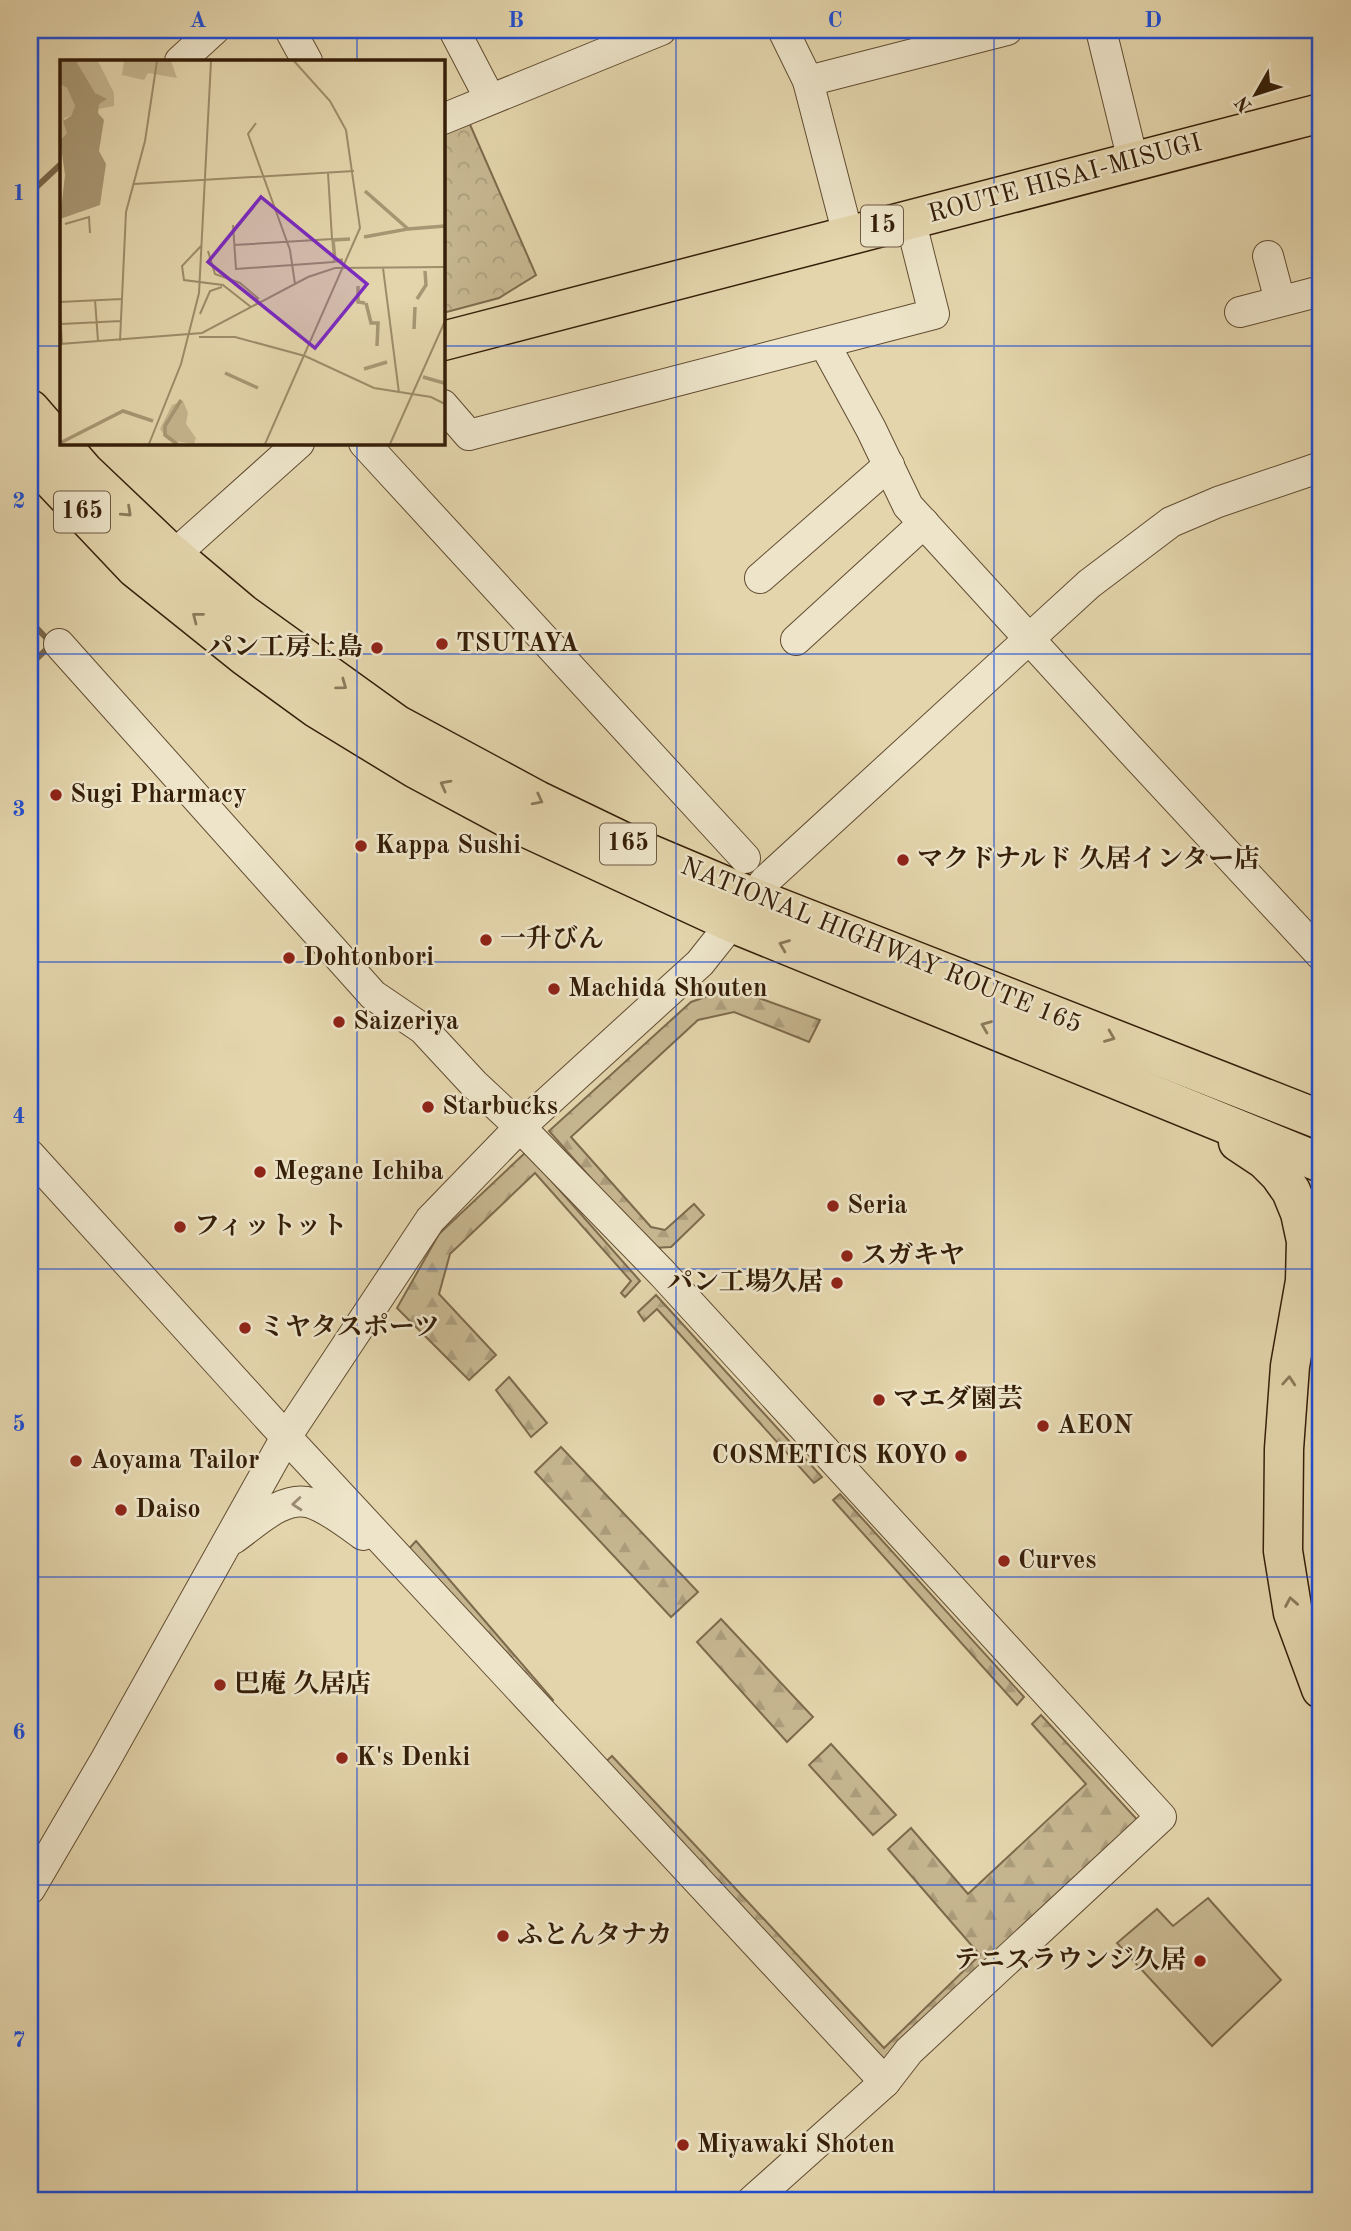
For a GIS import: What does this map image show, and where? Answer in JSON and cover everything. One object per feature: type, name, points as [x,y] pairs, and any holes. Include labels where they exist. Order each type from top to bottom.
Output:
[{"type":"main road","name":"ROUTE HISAI-MISUGI","points":[[444,341],[1321,113]]},
{"type":"main road","name":"NATIONAL HIGHWAY ROUTE 165","points":[[30,409],[45,447],[135,568],[246,657],[316,708],[415,769],[524,827],[742,910],[1321,1120]]},
{"type":"main road","name":"NATIONAL HIGHWAY ROUTE 165","points":[[45,447],[84,471],[174,555],[242,613],[396,724],[549,806],[643,851],[742,910],[1037,1047],[1321,1163]]},
{"type":"main road","points":[[1037,1047],[1219,1131],[1265,1160],[1292,1191],[1300,1213],[1306,1241],[1306,1281]]},
{"type":"main road","points":[[1321,1231],[1306,1281],[1290,1366],[1284,1449],[1283,1551],[1293,1612],[1321,1689]]},
{"type":"street","points":[[181,60],[214,30]]},
{"type":"street","points":[[290,30],[306,60]]},
{"type":"street","points":[[454,30],[490,99]]},
{"type":"street","points":[[444,119],[620,37],[661,30]]},
{"type":"street","points":[[783,30],[808,81],[848,235]]},
{"type":"street","points":[[808,81],[950,37],[1007,30]]},
{"type":"street","points":[[1101,30],[1133,161]]},
{"type":"street","points":[[444,406],[469,435],[934,314],[910,219]]},
{"type":"street","points":[[1268,256],[1280,301]]},
{"type":"street","points":[[1240,312],[1321,290]]},
{"type":"street","points":[[824,343],[908,506],[1321,955]]},
{"type":"street","points":[[174,555],[298,444]]},
{"type":"street","points":[[365,444],[745,858]]},
{"type":"street","points":[[760,578],[889,465]]},
{"type":"street","points":[[30,1889],[286,1437],[430,1220],[520,1127],[699,962],[765,881],[1089,583],[1171,522],[1218,502],[1321,467]]},
{"type":"street","points":[[796,640],[924,523]]},
{"type":"street","points":[[59,644],[373,995],[423,1029],[662,1273],[1161,1817],[909,2051],[885,2082],[752,2201]]},
{"type":"street","points":[[30,1155],[286,1437],[885,2082]]},
{"type":"street","points":[[226,1544],[277,1508],[289,1504],[311,1503],[399,1558]]},
{"type":"green space","points":[[468,120],[536,275],[499,298],[444,313],[444,130]]},
{"type":"green space","points":[[731,988],[820,1020],[809,1042],[734,1012],[698,1020],[571,1137],[651,1227],[665,1230],[694,1204],[704,1215],[671,1247],[653,1248],[549,1131],[691,1002]]},
{"type":"green space","points":[[526,1152],[640,1281],[625,1297],[621,1293],[631,1281],[535,1173],[450,1254],[439,1294],[496,1355],[469,1380],[397,1308],[439,1234]]},
{"type":"green space","points":[[656,1295],[822,1477],[814,1483],[657,1309],[644,1321],[638,1312]]},
{"type":"green space","points":[[509,1377],[547,1423],[531,1437],[496,1390]]},
{"type":"green space","points":[[561,1447],[698,1592],[671,1617],[535,1472]]},
{"type":"green space","points":[[840,1494],[1024,1697],[1017,1705],[833,1500]]},
{"type":"green space","points":[[416,1541],[553,1700],[548,1706],[404,1554]]},
{"type":"green space","points":[[721,1619],[813,1717],[787,1742],[697,1642]]},
{"type":"green space","points":[[1041,1715],[1142,1825],[882,2071],[599,1768],[612,1756],[884,2048],[980,1955],[888,1849],[911,1828],[968,1894],[1086,1784],[1032,1724]]},
{"type":"green space","points":[[831,1744],[896,1815],[873,1835],[809,1765]]},
{"type":"green space","name":"テニスラウンジ久居","points":[[1208,1898],[1281,1980],[1212,2046],[1117,1943],[1157,1909],[1173,1926]]},
{"type":"waterway","points":[[30,193],[60,165]]},
{"type":"waterway","points":[[30,621],[52,644],[30,665]]},
{"type":"place","name":"TSUTAYA","points":[[442,644]]},
{"type":"place","name":"パン工房上島","points":[[377,648]]},
{"type":"place","name":"Sugi Pharmacy","points":[[56,795]]},
{"type":"place","name":"Kappa Sushi","points":[[361,846]]},
{"type":"place","name":"マクドナルド 久居インター店","points":[[903,860]]},
{"type":"place","name":"一升びん","points":[[486,940]]},
{"type":"place","name":"Dohtonbori","points":[[289,958]]},
{"type":"place","name":"Machida Shouten","points":[[554,989]]},
{"type":"place","name":"Saizeriya","points":[[339,1022]]},
{"type":"place","name":"Starbucks","points":[[428,1107]]},
{"type":"place","name":"Megane Ichiba","points":[[260,1172]]},
{"type":"place","name":"Seria","points":[[833,1206]]},
{"type":"place","name":"フィットット","points":[[180,1227]]},
{"type":"place","name":"スガキヤ","points":[[847,1256]]},
{"type":"place","name":"パン工場久居","points":[[837,1283]]},
{"type":"place","name":"ミヤタスポーツ","points":[[245,1328]]},
{"type":"place","name":"マエダ園芸","points":[[879,1400]]},
{"type":"place","name":"AEON","points":[[1043,1426]]},
{"type":"place","name":"COSMETICS KOYO","points":[[961,1456]]},
{"type":"place","name":"Aoyama Tailor","points":[[76,1461]]},
{"type":"place","name":"Daiso","points":[[121,1510]]},
{"type":"place","name":"Curves","points":[[1004,1561]]},
{"type":"place","name":"巴庵 久居店","points":[[220,1685]]},
{"type":"place","name":"K's Denki","points":[[342,1758]]},
{"type":"place","name":"ふとんタナカ","points":[[503,1936]]},
{"type":"place","name":"テニスラウンジ久居","points":[[1200,1961]]},
{"type":"place","name":"Miyawaki Shoten","points":[[683,2145]]}]
